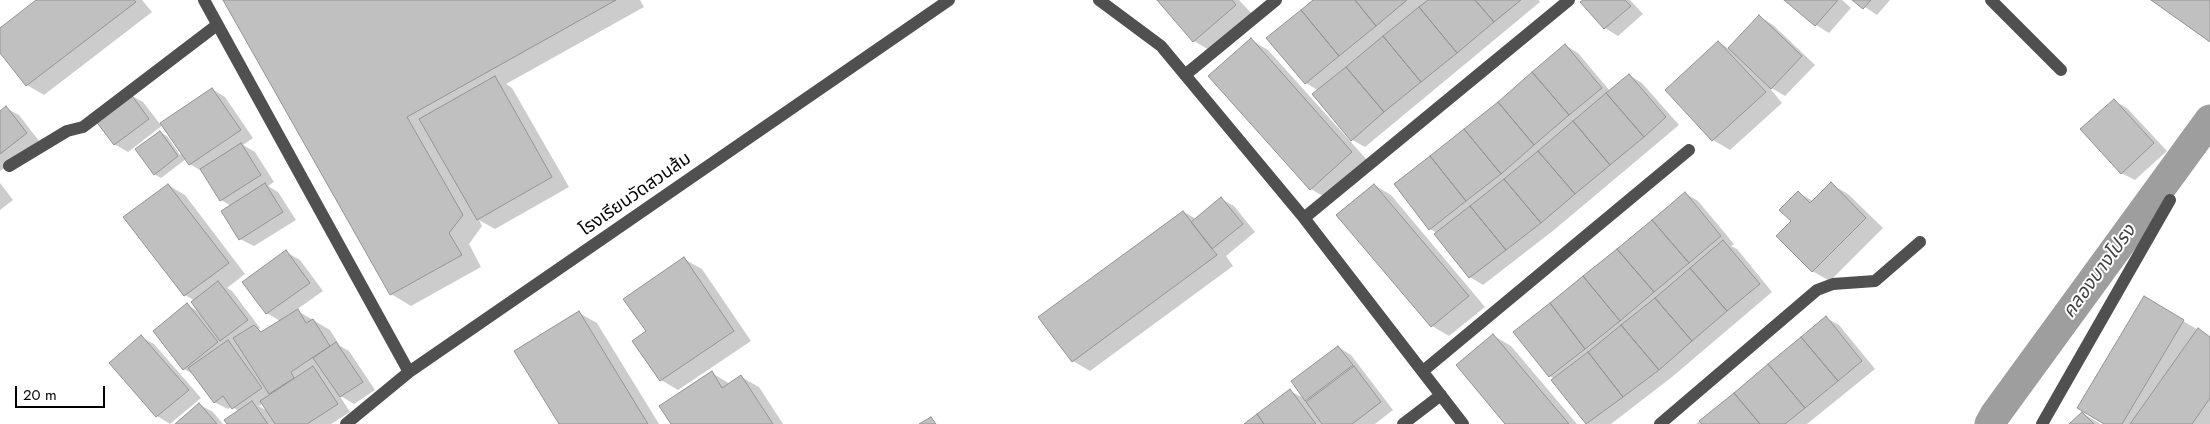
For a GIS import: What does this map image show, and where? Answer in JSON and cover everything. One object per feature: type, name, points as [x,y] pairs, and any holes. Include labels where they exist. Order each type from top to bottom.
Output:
[{"type":"street","points":[[204,0],[409,372]]},
{"type":"street","name":"โรงเรียนวัดสวนส้ม","points":[[346,424],[409,372],[949,0]]},
{"type":"street","points":[[1099,0],[1161,46],[1304,218],[1463,424]]},
{"type":"street","points":[[1185,75],[1276,0]]},
{"type":"street","points":[[1304,218],[1569,0]]},
{"type":"street","points":[[1991,0],[2061,70]]},
{"type":"street","points":[[9,166],[67,131],[83,127],[217,25]]},
{"type":"street","points":[[1423,371],[1689,150]]},
{"type":"street","points":[[2042,424],[2170,200]]},
{"type":"street","points":[[1660,424],[1816,290],[1833,284],[1875,281],[1920,242]]},
{"type":"street","points":[[1403,424],[1441,395]]},
{"type":"building","points":[[36,0],[134,0],[136,2],[26,86],[0,53],[0,28]]},
{"type":"building","points":[[223,0],[616,0],[407,117],[463,215],[449,233],[462,255],[390,295]]},
{"type":"building","points":[[1157,0],[1232,0],[1236,5],[1193,42]]},
{"type":"building","points":[[1313,0],[1355,0],[1376,26],[1339,56],[1301,10]]},
{"type":"building","points":[[1355,0],[1407,0],[1376,26]]},
{"type":"building","points":[[1428,0],[1475,0],[1494,22],[1457,53],[1419,7]]},
{"type":"building","points":[[1475,0],[1521,0],[1494,22]]},
{"type":"building","points":[[1583,0],[1625,0],[1631,6],[1604,29],[1580,2]]},
{"type":"building","points":[[1784,0],[1838,0],[1815,26]]},
{"type":"building","points":[[1852,0],[1871,0],[1863,9]]},
{"type":"building","points":[[2151,0],[2210,0],[2210,42]]},
{"type":"building","points":[[1419,7],[1457,53],[1421,82],[1383,36]]},
{"type":"building","points":[[1301,10],[1339,56],[1305,84],[1266,38]]},
{"type":"building","points":[[1759,15],[1802,56],[1771,89],[1728,48]]},
{"type":"building","points":[[1383,36],[1421,82],[1384,112],[1346,67]]},
{"type":"building","points":[[1251,38],[1352,152],[1310,190],[1208,76]]},
{"type":"building","points":[[1718,41],[1766,92],[1712,141],[1665,90]]},
{"type":"building","points":[[1565,44],[1602,88],[1569,115],[1532,72]]},
{"type":"building","points":[[1346,67],[1384,112],[1351,141],[1312,94]]},
{"type":"building","points":[[1532,72],[1569,115],[1534,145],[1498,102]]},
{"type":"building","points":[[1629,74],[1666,117],[1644,137],[1606,93]]},
{"type":"building","points":[[495,76],[552,177],[477,220],[419,119]]},
{"type":"building","points":[[212,88],[241,130],[189,165],[160,123]]},
{"type":"building","points":[[130,93],[149,119],[114,145],[95,120]]},
{"type":"building","points":[[1606,93],[1644,137],[1610,165],[1573,121]]},
{"type":"building","points":[[2114,99],[2154,143],[2121,174],[2080,129]]},
{"type":"building","points":[[1498,102],[1534,145],[1501,174],[1464,129]]},
{"type":"building","points":[[6,106],[27,133],[0,154],[0,111]]},
{"type":"building","points":[[1573,121],[1610,165],[1575,194],[1538,151]]},
{"type":"building","points":[[1464,129],[1501,174],[1466,201],[1430,156]]},
{"type":"building","points":[[160,131],[178,156],[154,175],[135,149]]},
{"type":"building","points":[[241,143],[261,175],[220,201],[200,169]]},
{"type":"building","points":[[1538,151],[1575,194],[1541,223],[1504,179]]},
{"type":"building","points":[[1430,156],[1466,201],[1429,230],[1394,184]]},
{"type":"building","points":[[1504,179],[1541,223],[1506,250],[1470,206]]},
{"type":"building","points":[[1831,182],[1866,218],[1812,272],[1776,236],[1791,221],[1779,210],[1798,191],[1810,203]]},
{"type":"building","points":[[265,183],[283,212],[239,240],[221,211]]},
{"type":"building","points":[[168,184],[229,263],[184,296],[123,217]]},
{"type":"building","points":[[1374,184],[1469,296],[1431,327],[1336,215]]},
{"type":"building","points":[[1685,192],[1721,236],[1689,263],[1652,220]]},
{"type":"building","points":[[1221,197],[1243,224],[1212,249],[1191,222]]},
{"type":"building","points":[[1470,206],[1506,250],[1469,278],[1434,234]]},
{"type":"building","points":[[1183,211],[1217,255],[1072,362],[1038,317]]},
{"type":"building","points":[[1652,220],[1689,263],[1654,292],[1617,249]]},
{"type":"building","points":[[1723,240],[1760,284],[1727,311],[1690,268]]},
{"type":"building","points":[[1617,249],[1654,292],[1620,321],[1583,276]]},
{"type":"building","points":[[286,250],[310,283],[266,314],[242,282]]},
{"type":"building","points":[[684,257],[734,331],[660,381],[632,341],[646,331],[623,299]]},
{"type":"building","points":[[1690,268],[1727,311],[1692,341],[1655,298]]},
{"type":"building","points":[[1583,276],[1620,321],[1585,349],[1550,303]]},
{"type":"building","points":[[218,281],[248,320],[220,341],[191,302]]},
{"type":"building","points":[[2144,296],[2184,320],[2122,424],[2104,424],[2077,408]]},
{"type":"building","points":[[1655,298],[1692,341],[1659,370],[1621,325]]},
{"type":"building","points":[[187,303],[218,342],[183,370],[153,331]]},
{"type":"building","points":[[1550,303],[1585,349],[1549,377],[1513,332]]},
{"type":"building","points":[[298,309],[306,323],[313,319],[330,346],[291,372],[294,378],[269,394],[233,338],[254,325],[261,332]]},
{"type":"building","points":[[579,311],[648,424],[559,424],[514,351]]},
{"type":"building","points":[[1826,316],[1862,361],[1838,381],[1801,337]]},
{"type":"building","points":[[1621,325],[1659,370],[1623,397],[1588,352]]},
{"type":"building","points":[[2198,328],[2210,337],[2210,398],[2192,424],[2130,424]]},
{"type":"building","points":[[1493,334],[1569,424],[1505,424],[1456,365]]},
{"type":"building","points":[[141,335],[189,390],[156,417],[109,363]]},
{"type":"building","points":[[1801,337],[1838,381],[1805,408],[1768,364]]},
{"type":"building","points":[[228,340],[262,388],[232,409],[223,396],[214,403],[188,368]]},
{"type":"building","points":[[336,342],[363,382],[340,397],[313,358]]},
{"type":"building","points":[[1338,346],[1353,365],[1305,401],[1291,381]]},
{"type":"building","points":[[1588,352],[1623,397],[1586,424],[1551,380]]},
{"type":"building","points":[[1768,364],[1805,408],[1785,424],[1760,424],[1734,393]]},
{"type":"building","points":[[313,366],[338,404],[307,424],[275,424],[260,401]]},
{"type":"building","points":[[1354,366],[1381,402],[1352,424],[1322,424],[1306,402]]},
{"type":"building","points":[[712,371],[722,388],[741,375],[773,424],[671,424],[659,406]]},
{"type":"building","points":[[1290,389],[1316,424],[1264,424],[1257,414]]},
{"type":"building","points":[[1734,393],[1760,424],[1702,424],[1699,421]]},
{"type":"building","points":[[252,401],[268,424],[227,424],[224,420]]},
{"type":"building","points":[[199,403],[217,424],[175,424]]},
{"type":"building","points":[[2082,412],[2094,424],[2069,424]]},
{"type":"building","points":[[1257,414],[1264,424],[1244,424]]},
{"type":"building","points":[[931,417],[936,424],[919,424]]},
{"type":"waterway","name":"คลองบางโปรง","points":[[1990,424],[2210,120]]}]
